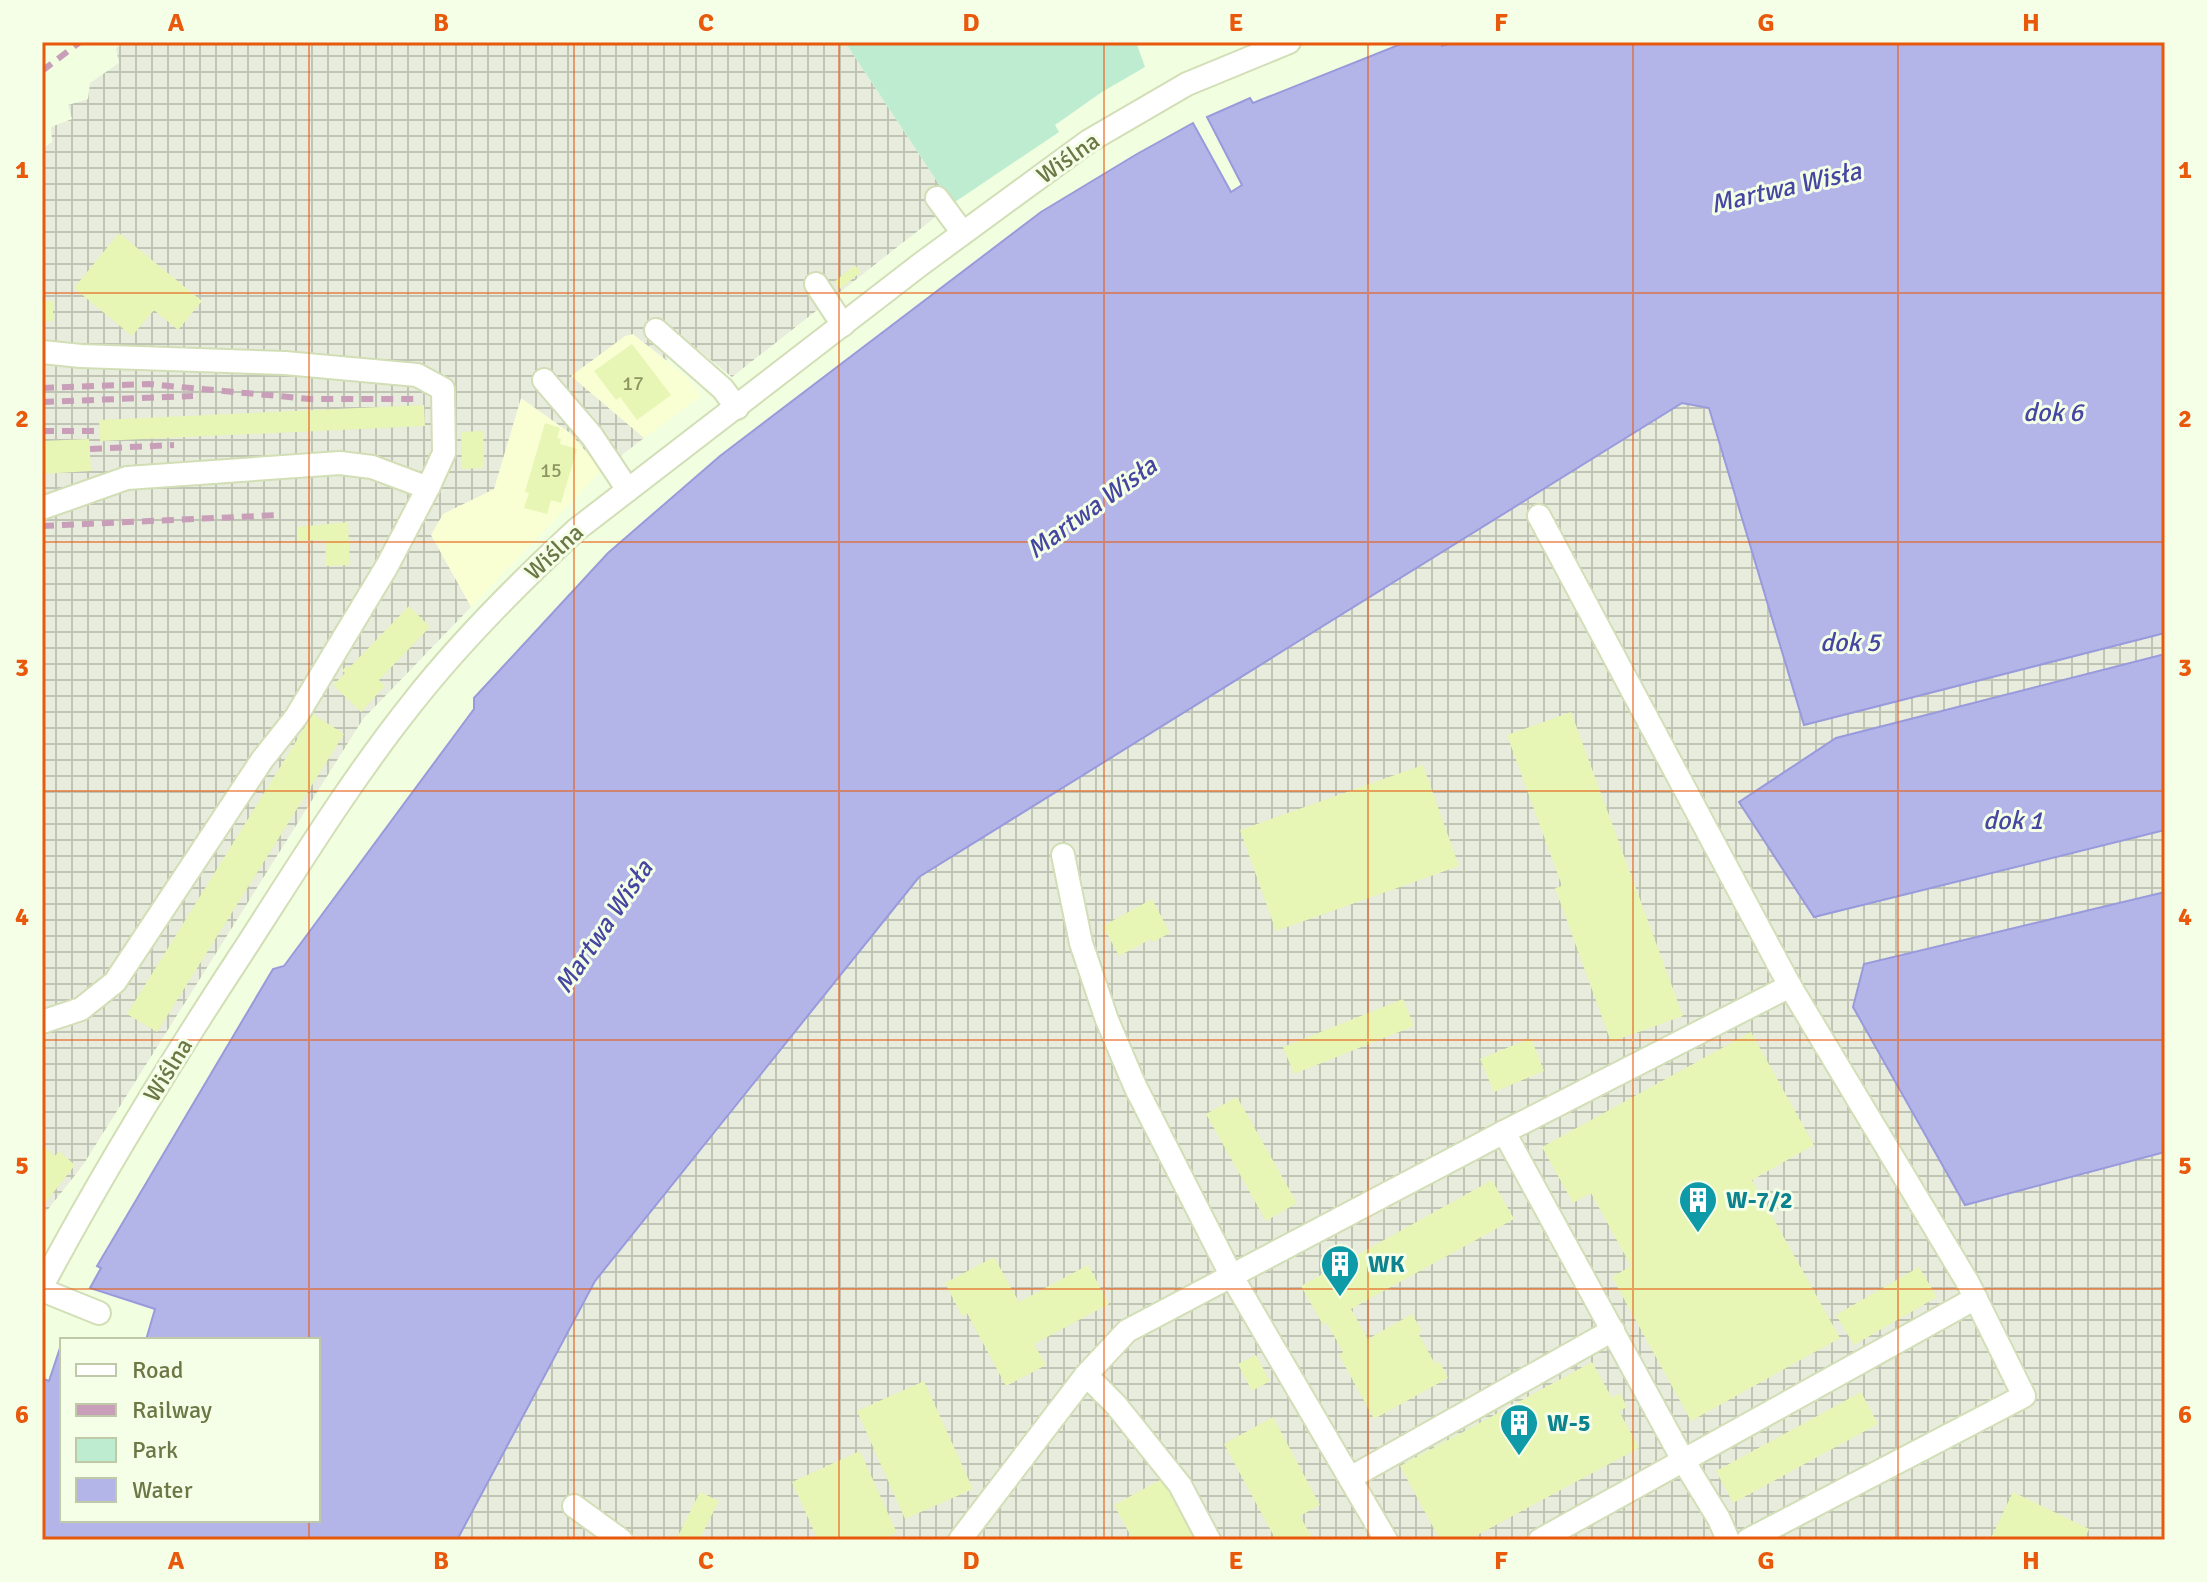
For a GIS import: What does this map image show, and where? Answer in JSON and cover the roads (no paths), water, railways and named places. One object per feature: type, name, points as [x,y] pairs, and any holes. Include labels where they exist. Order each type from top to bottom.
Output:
[{"type":"street","name":"Wiślna","points":[[42,1288],[100,1180],[212,998],[348,788],[414,700],[532,570],[576,530],[963,233],[1089,141],[1187,84],[1289,42]]},
{"type":"street","points":[[937,198],[963,233]]},
{"type":"street","points":[[816,284],[843,325]]},
{"type":"street","points":[[656,330],[723,389],[737,408]]},
{"type":"street","points":[[42,352],[285,363],[417,375],[443,389],[444,453],[387,566],[296,717],[262,760],[115,982],[81,1009],[42,1022]]},
{"type":"street","points":[[544,380],[592,436],[628,490]]},
{"type":"street","points":[[42,508],[127,478],[340,463],[372,467],[428,488]]},
{"type":"street","points":[[1539,516],[1790,986],[1976,1298],[2024,1396],[1748,1540]]},
{"type":"street","points":[[1063,855],[1081,943],[1107,1020],[1135,1086],[1231,1275],[1386,1540]]},
{"type":"street","points":[[960,1540],[1086,1375],[1127,1331],[1504,1132],[1790,986]]},
{"type":"street","points":[[1504,1132],[1728,1540]]},
{"type":"street","points":[[42,1288],[99,1313]]},
{"type":"street","points":[[1540,1540],[1976,1298]]},
{"type":"street","points":[[1350,1478],[1613,1330]]},
{"type":"street","points":[[1086,1375],[1116,1405],[1180,1485],[1209,1540]]},
{"type":"street","points":[[574,1506],[621,1540]]},
{"type":"water","points":[[1406,42],[1441,42],[1442,46],[1457,42],[2165,42],[2165,633],[1804,725],[1709,408],[1682,403],[919,877],[595,1281],[457,1540],[42,1540],[42,1384],[44,1379],[49,1381],[60,1348],[60,1522],[320,1522],[320,1338],[147,1338],[155,1309],[90,1288],[101,1268],[97,1266],[273,969],[284,966],[474,709],[474,698],[608,553],[720,456],[1041,212],[1193,123],[1231,192],[1242,185],[1207,117],[1250,98],[1253,103]]},
{"type":"water","name":"dok 1","points":[[2165,654],[2165,830],[1814,917],[1739,802],[1836,738]]},
{"type":"water","points":[[2165,892],[2165,1152],[1965,1205],[1853,1007],[1864,964]]},
{"type":"railway","points":[[42,71],[80,42]]},
{"type":"railway","points":[[42,388],[148,384],[310,399],[419,399]]},
{"type":"railway","points":[[42,402],[193,396]]},
{"type":"railway","points":[[42,431],[100,431]]},
{"type":"railway","points":[[90,449],[174,445]]},
{"type":"railway","points":[[42,526],[280,515]]},
{"type":"place","name":"W-7/2","points":[[1698,1234]]},
{"type":"place","name":"WK","points":[[1340,1298]]},
{"type":"place","name":"W-5","points":[[1519,1457]]},
{"type":"water label","name":"Martwa Wisła","points":[[1786,188]]},
{"type":"water label","name":"dok 6","points":[[2053,413]]},
{"type":"water label","name":"Martwa Wisła","points":[[1092,508]]},
{"type":"water label","name":"dok 5","points":[[1850,643]]},
{"type":"water label","name":"Martwa Wisła","points":[[604,927]]}]
